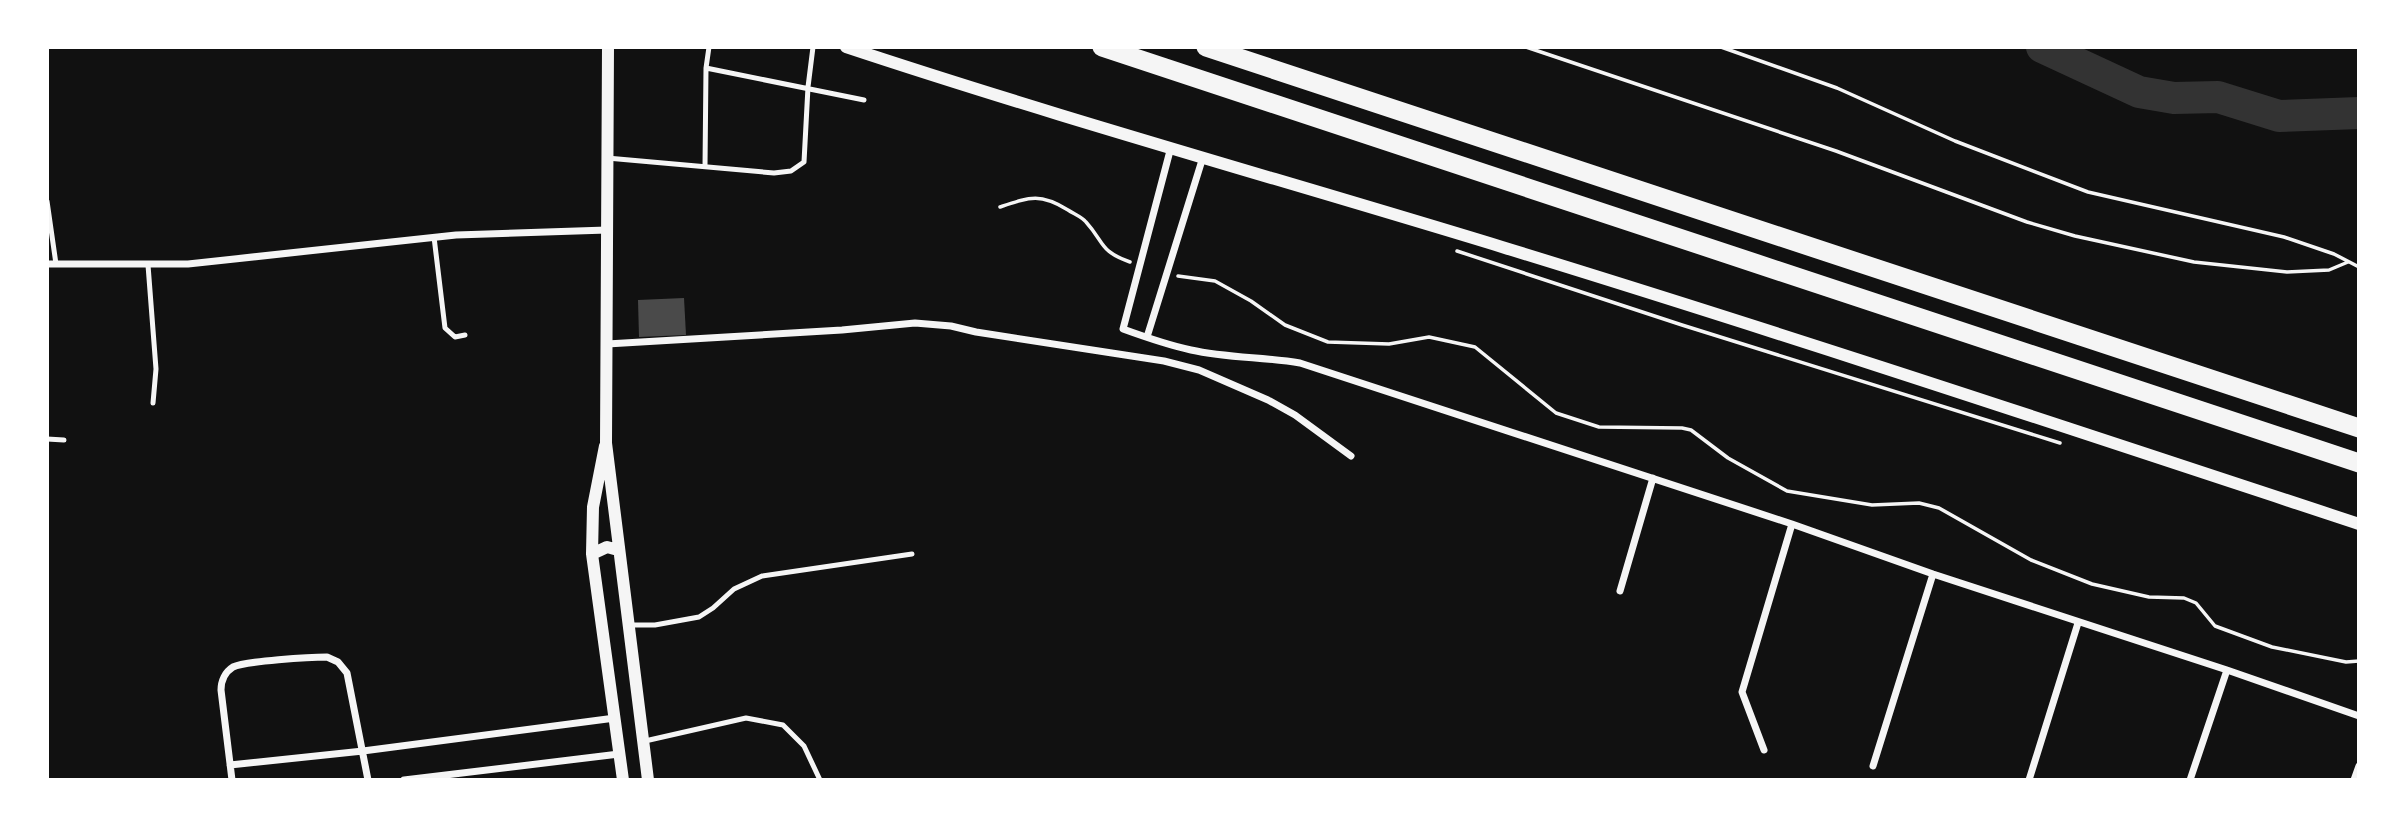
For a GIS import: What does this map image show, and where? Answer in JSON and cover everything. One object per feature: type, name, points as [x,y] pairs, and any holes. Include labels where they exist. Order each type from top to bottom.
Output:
[{"type":"highway","points":[[1101,47],[2359,463]]},
{"type":"highway","points":[[1206,47],[2359,428]]},
{"type":"street","points":[[608,47],[606,443],[648,780]]},
{"type":"street","points":[[846,47],[989,95],[1203,156],[1707,311],[2359,524]]},
{"type":"street","points":[[1171,147],[1123,329],[1193,351],[1300,363],[1792,524],[1933,574],[2359,716]]},
{"type":"street","points":[[1147,337],[1203,156]]},
{"type":"street","points":[[52,264],[148,265],[226,261],[434,237],[496,232],[607,230]]},
{"type":"street","points":[[607,344],[915,323],[951,326],[1164,361],[1199,370],[1268,400],[1295,415],[1351,456]]},
{"type":"street","points":[[606,443],[594,496],[592,554],[623,780]]},
{"type":"street","points":[[1620,591],[1653,478]]},
{"type":"street","points":[[1764,750],[1742,692],[1792,524]]},
{"type":"street","points":[[592,554],[607,547],[618,550]]},
{"type":"street","points":[[1873,766],[1933,574]]},
{"type":"street","points":[[2029,780],[2078,623]]},
{"type":"street","points":[[232,780],[221,684],[231,668],[242,664],[321,657],[338,662],[347,673],[368,780]]},
{"type":"street","points":[[2190,780],[2227,670]]},
{"type":"street","points":[[230,765],[363,751],[615,718]]},
{"type":"street","points":[[404,780],[619,754]]},
{"type":"street","points":[[2354,780],[2359,766]]},
{"type":"lane","points":[[705,166],[706,68],[709,47]]},
{"type":"lane","points":[[607,158],[774,173],[791,171],[804,162],[808,87],[814,47]]},
{"type":"lane","points":[[706,68],[864,100]]},
{"type":"lane","points":[[47,201],[52,264]]},
{"type":"lane","points":[[434,237],[445,328],[455,337],[465,335]]},
{"type":"lane","points":[[148,265],[156,369],[153,403]]},
{"type":"lane","points":[[47,439],[64,440]]},
{"type":"lane","points":[[627,625],[655,625],[699,617],[734,589],[762,576],[912,554]]},
{"type":"lane","points":[[642,742],[746,718],[783,725],[804,746],[820,780]]},
{"type":"path","points":[[1526,47],[1824,147],[2027,222],[2075,236],[2194,262],[2287,272],[2329,270],[2348,262]]},
{"type":"path","points":[[1721,47],[1825,83],[1955,141],[2088,192],[2284,237],[2334,254],[2359,267]]},
{"type":"path","points":[[1000,207],[1023,200],[1046,198],[1085,221],[1102,246],[1117,257],[1140,265]]},
{"type":"path","points":[[1455,250],[1682,325],[2060,443]]},
{"type":"path","points":[[1167,274],[1215,281],[1251,301],[1285,325],[1328,342],[1390,344],[1429,337],[1475,348],[1556,414],[1599,427],[1691,430],[1728,458],[1787,491],[1872,505],[1919,503],[1940,508],[2031,560],[2092,584],[2149,597],[2184,598],[2196,603],[2215,626],[2272,647],[2346,662],[2359,661]]},
{"type":"building","points":[[684,298],[686,335],[639,337],[638,300]]},
{"type":"waterway","points":[[2042,47],[2139,92],[2174,98],[2218,97],[2279,116],[2359,113]]}]
